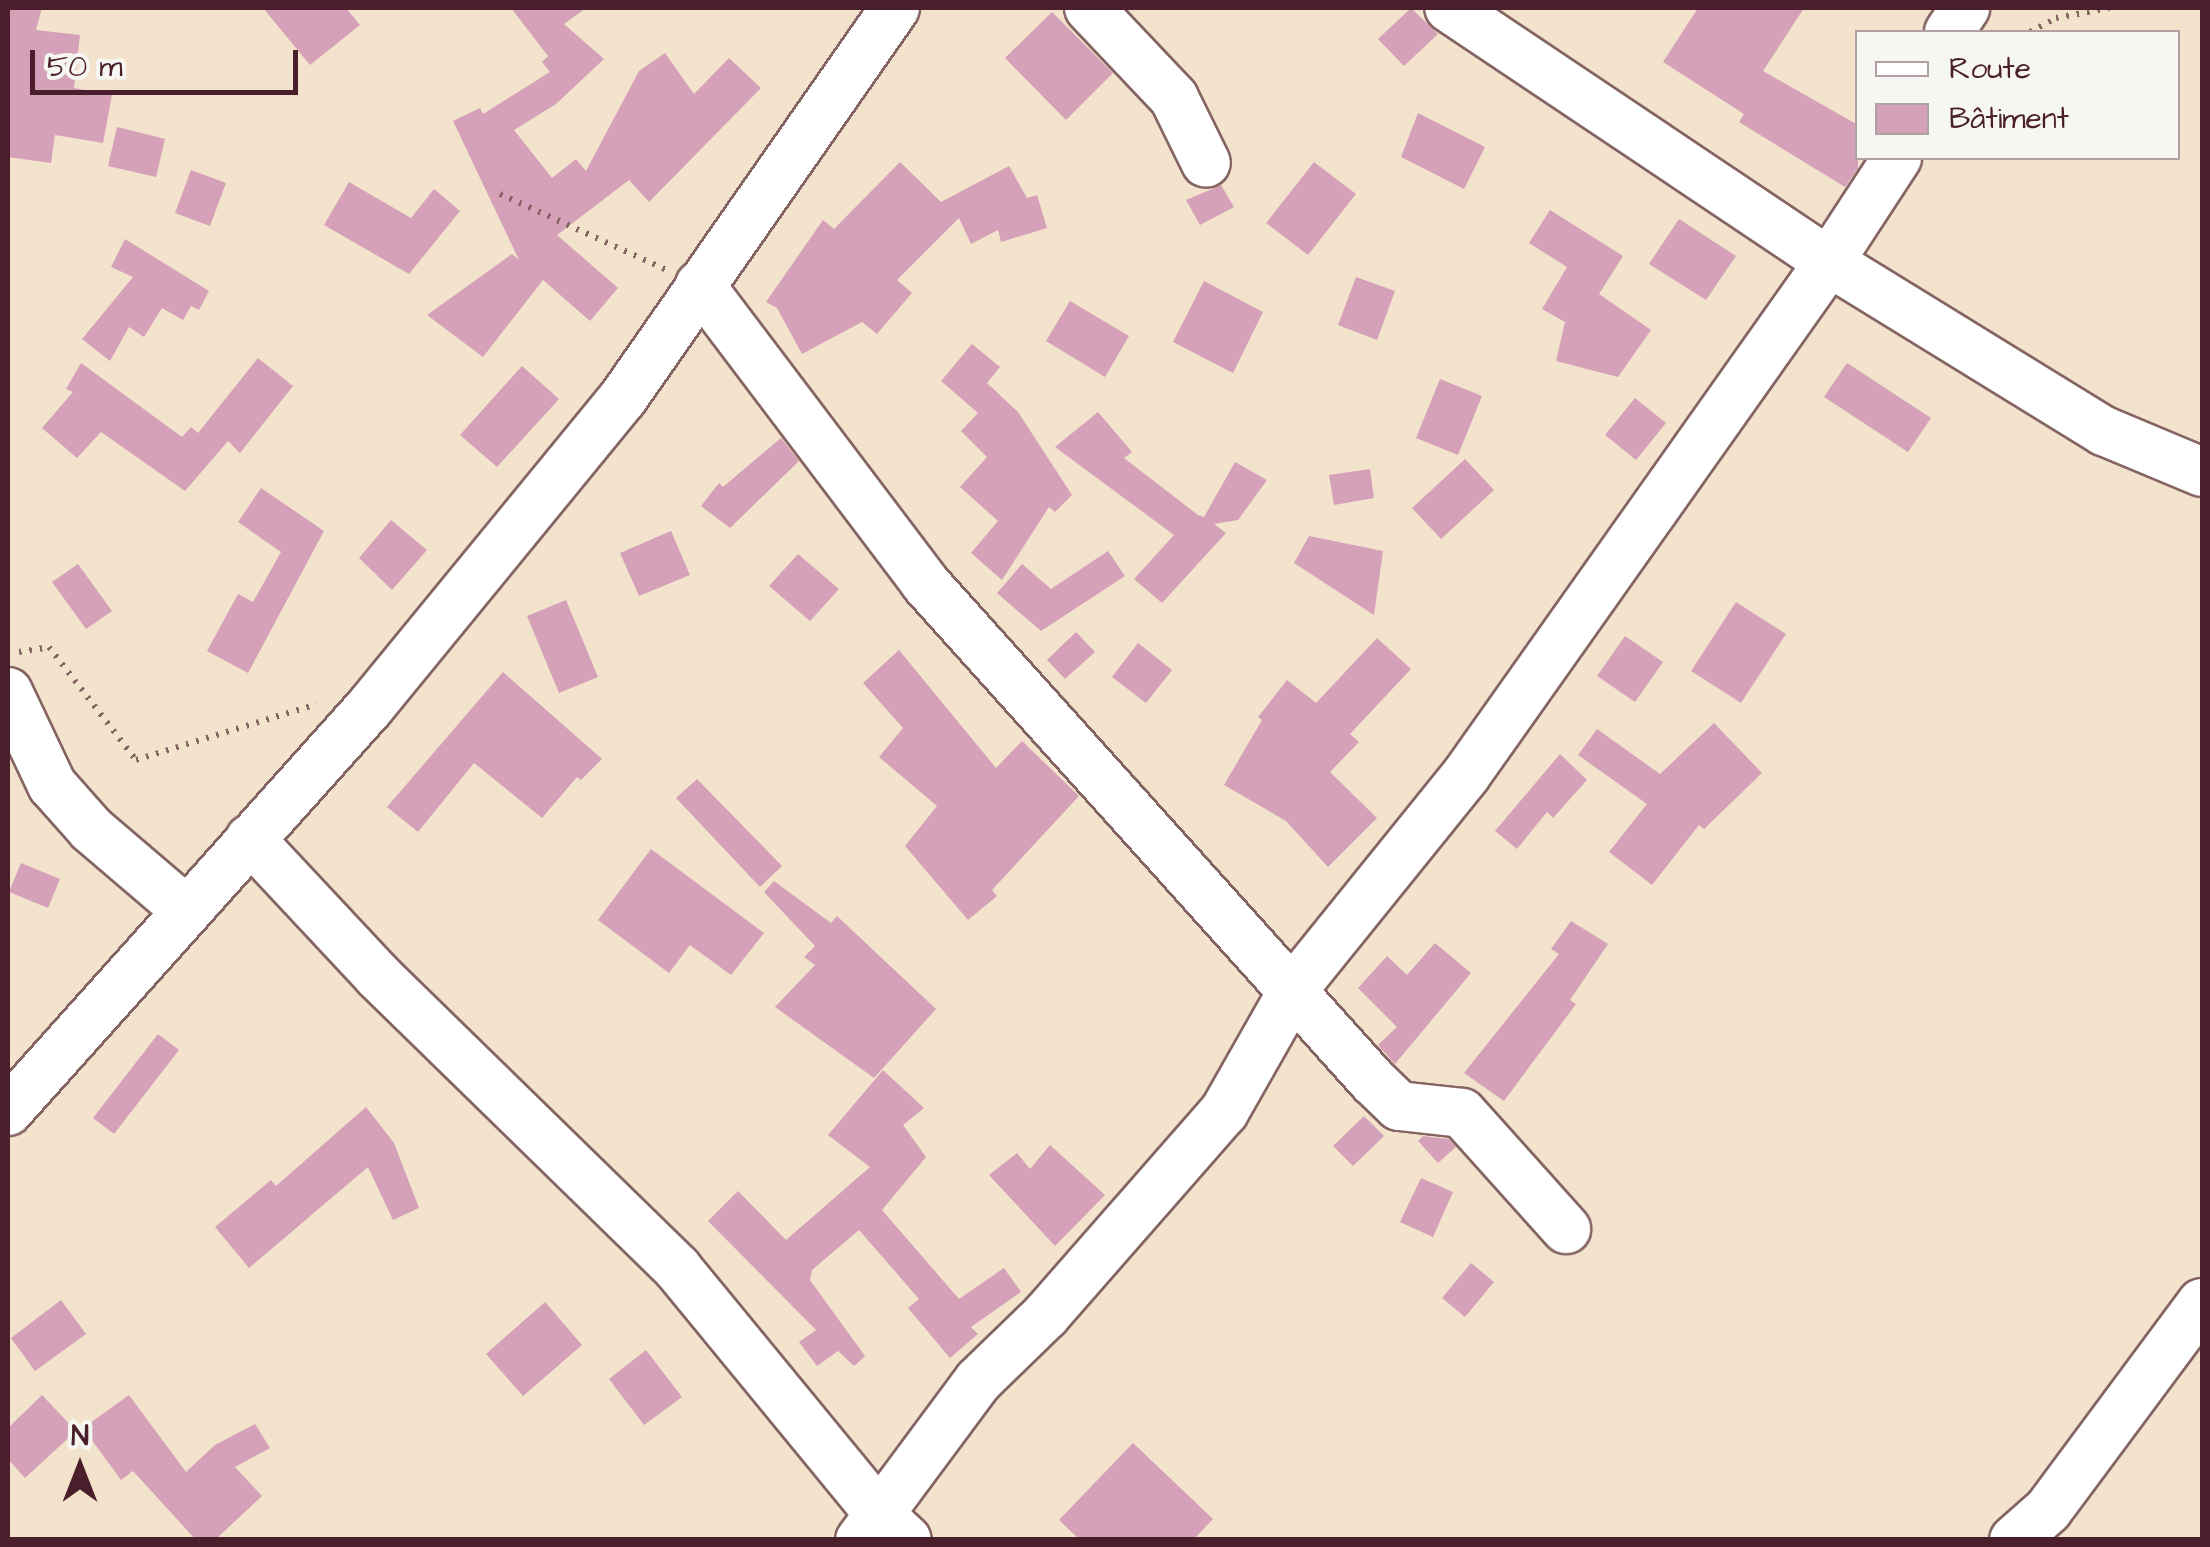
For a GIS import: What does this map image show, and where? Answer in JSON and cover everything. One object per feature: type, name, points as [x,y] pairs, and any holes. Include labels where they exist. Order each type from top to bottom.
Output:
[{"type":"street","points":[[8,1111],[392,681],[622,398],[895,8]]},
{"type":"street","points":[[1089,8],[1174,98],[1206,163]]},
{"type":"street","points":[[1449,8],[1830,262],[2104,431],[2202,472]]},
{"type":"street","points":[[1950,30],[1965,8]]},
{"type":"street","points":[[250,839],[378,976],[678,1268],[882,1531],[978,1381],[1046,1315],[1161,1176],[1224,1112],[1295,987],[1466,775],[1830,262],[1896,160]]},
{"type":"street","points":[[700,286],[925,583],[1399,1106],[1462,1113],[1566,1229]]},
{"type":"street","points":[[8,692],[52,784],[92,830],[187,912]]},
{"type":"street","points":[[2014,1540],[2048,1510],[2202,1303]]},
{"type":"path","points":[[2034,30],[2056,18],[2110,8]]},
{"type":"path","points":[[500,194],[700,286]]},
{"type":"path","points":[[8,654],[49,647],[136,760],[392,681]]},
{"type":"building","points":[[8,8],[42,8],[36,30],[80,35],[74,88],[112,95],[103,143],[55,135],[51,163],[8,157]]},
{"type":"building","points":[[263,8],[346,8],[360,25],[310,65]]},
{"type":"building","points":[[511,8],[586,8],[564,24],[604,59],[556,104],[514,130],[552,178],[576,159],[586,171],[639,71],[665,53],[694,94],[729,58],[761,88],[649,202],[629,180],[557,235],[618,288],[590,321],[543,280],[483,357],[427,315],[512,254],[519,260],[453,121],[480,108],[483,114],[550,72],[542,62],[548,56]]},
{"type":"building","points":[[1411,8],[1438,34],[1404,66],[1378,39]]},
{"type":"building","points":[[1698,8],[1804,8],[1763,71],[1855,123],[1858,168],[1845,187],[1739,122],[1744,114],[1663,62]]},
{"type":"building","points":[[1052,12],[1113,73],[1066,120],[1005,58]]},
{"type":"building","points":[[1418,113],[1485,147],[1464,189],[1401,157]]},
{"type":"building","points":[[117,127],[165,139],[156,177],[108,166]]},
{"type":"building","points":[[900,162],[941,202],[1009,166],[1027,198],[1037,195],[1047,228],[1001,242],[998,230],[971,244],[959,218],[897,280],[912,293],[877,334],[862,322],[802,354],[777,308],[766,302],[823,220],[834,229]]},
{"type":"building","points":[[1314,162],[1356,194],[1308,255],[1266,223]]},
{"type":"building","points":[[191,170],[226,183],[210,226],[175,213]]},
{"type":"building","points":[[349,182],[411,218],[434,189],[460,211],[409,274],[324,225]]},
{"type":"building","points":[[1221,185],[1234,207],[1200,225],[1186,200]]},
{"type":"building","points":[[1550,210],[1623,256],[1599,294],[1651,330],[1618,377],[1556,361],[1565,322],[1542,309],[1567,267],[1529,243]]},
{"type":"building","points":[[1679,219],[1736,256],[1706,300],[1649,264]]},
{"type":"building","points":[[125,239],[209,291],[199,310],[191,306],[183,320],[162,308],[144,337],[129,327],[110,361],[82,339],[133,277],[111,267]]},
{"type":"building","points":[[1356,277],[1395,291],[1377,340],[1338,325]]},
{"type":"building","points":[[1204,281],[1263,312],[1233,373],[1173,342]]},
{"type":"building","points":[[1070,301],[1129,336],[1105,377],[1046,341]]},
{"type":"building","points":[[972,344],[1000,367],[987,383],[1018,412],[1072,495],[1055,512],[1049,507],[1002,580],[971,553],[998,521],[960,487],[987,457],[961,431],[978,413],[941,381]]},
{"type":"building","points":[[258,358],[293,386],[240,453],[228,441],[185,491],[101,432],[77,458],[42,428],[73,392],[66,389],[81,363],[182,437],[191,427],[198,433]]},
{"type":"building","points":[[1847,363],[1931,418],[1908,452],[1824,397]]},
{"type":"building","points":[[522,366],[559,399],[497,467],[460,435]]},
{"type":"building","points":[[1440,379],[1482,396],[1458,455],[1416,438]]},
{"type":"building","points":[[1635,398],[1666,423],[1636,460],[1605,435]]},
{"type":"building","points":[[1098,412],[1132,452],[1124,458],[1198,515],[1204,517],[1235,462],[1267,480],[1238,520],[1214,524],[1226,533],[1162,603],[1134,579],[1174,535],[1055,447]]},
{"type":"building","points":[[781,438],[799,461],[730,528],[701,506],[719,483],[723,487]]},
{"type":"building","points":[[1465,459],[1494,490],[1441,539],[1412,508]]},
{"type":"building","points":[[1370,469],[1374,498],[1334,505],[1329,475]]},
{"type":"building","points":[[261,488],[324,531],[248,673],[207,651],[238,594],[253,602],[281,552],[238,522]]},
{"type":"building","points":[[391,520],[427,550],[392,590],[359,558]]},
{"type":"building","points":[[671,531],[690,575],[639,596],[620,553]]},
{"type":"building","points":[[1309,536],[1383,551],[1374,615],[1294,563]]},
{"type":"building","points":[[1108,551],[1125,576],[1041,631],[997,593],[1022,564],[1051,589]]},
{"type":"building","points":[[798,554],[839,589],[810,621],[769,586]]},
{"type":"building","points":[[78,564],[112,611],[86,629],[52,582]]},
{"type":"building","points":[[566,600],[598,677],[559,693],[527,616]]},
{"type":"building","points":[[1736,602],[1786,634],[1741,703],[1691,671]]},
{"type":"building","points":[[1076,632],[1095,652],[1065,679],[1047,660]]},
{"type":"building","points":[[1625,636],[1663,662],[1635,702],[1597,676]]},
{"type":"building","points":[[1377,638],[1411,669],[1350,734],[1359,742],[1330,772],[1377,818],[1328,867],[1286,821],[1224,785],[1262,720],[1258,717],[1287,680],[1316,703]]},
{"type":"building","points":[[1138,643],[1172,670],[1146,703],[1112,677]]},
{"type":"building","points":[[899,650],[996,768],[1022,741],[1079,796],[992,890],[997,896],[968,920],[905,846],[937,806],[879,757],[903,728],[863,683]]},
{"type":"building","points":[[503,672],[602,759],[581,780],[577,777],[542,818],[474,763],[418,832],[387,807]]},
{"type":"building","points":[[1714,723],[1762,773],[1704,829],[1699,825],[1652,885],[1609,852],[1647,804],[1578,755],[1597,729],[1660,774]]},
{"type":"building","points":[[1560,754],[1587,780],[1553,818],[1547,812],[1517,849],[1495,831]]},
{"type":"building","points":[[697,779],[782,866],[760,887],[676,798]]},
{"type":"building","points":[[651,849],[764,933],[731,975],[690,945],[669,973],[598,920]]},
{"type":"building","points":[[21,863],[60,879],[48,908],[9,892]]},
{"type":"building","points":[[774,881],[831,923],[837,916],[936,1009],[874,1078],[775,1007],[815,965],[804,957],[815,946],[764,892]]},
{"type":"building","points":[[1571,921],[1608,944],[1570,1000],[1576,1004],[1504,1101],[1464,1073],[1559,954],[1551,949]]},
{"type":"building","points":[[1435,943],[1471,973],[1395,1064],[1378,1045],[1397,1027],[1358,988],[1387,956],[1407,975]]},
{"type":"building","points":[[158,1034],[179,1050],[114,1134],[93,1118]]},
{"type":"building","points":[[883,1070],[924,1108],[903,1125],[926,1157],[882,1210],[959,1299],[1004,1268],[1021,1292],[971,1327],[978,1334],[950,1358],[908,1308],[919,1299],[859,1230],[812,1270],[810,1280],[865,1356],[854,1366],[838,1351],[817,1366],[799,1342],[816,1330],[708,1221],[738,1191],[786,1240],[870,1167],[828,1135]]},
{"type":"building","points":[[366,1107],[394,1143],[419,1208],[393,1220],[368,1167],[249,1268],[215,1227],[271,1180],[276,1186]]},
{"type":"building","points":[[1364,1116],[1384,1136],[1353,1166],[1333,1146]]},
{"type":"building","points":[[1423,1136],[1449,1139],[1456,1147],[1438,1163],[1418,1141]]},
{"type":"building","points":[[1050,1145],[1105,1195],[1055,1246],[989,1175],[1017,1153],[1030,1169]]},
{"type":"building","points":[[1421,1178],[1453,1192],[1433,1237],[1400,1222]]},
{"type":"building","points":[[1471,1263],[1494,1282],[1465,1317],[1442,1298]]},
{"type":"building","points":[[61,1300],[86,1334],[35,1371],[11,1338]]},
{"type":"building","points":[[545,1302],[582,1345],[523,1396],[486,1354]]},
{"type":"building","points":[[646,1350],[682,1397],[644,1425],[609,1379]]},
{"type":"building","points":[[42,1395],[76,1431],[25,1478],[8,1459],[8,1428]]},
{"type":"building","points":[[129,1395],[186,1472],[215,1445],[255,1424],[270,1448],[235,1467],[262,1496],[215,1540],[196,1540],[133,1471],[121,1480],[83,1428]]},
{"type":"building","points":[[1133,1443],[1213,1519],[1193,1540],[1080,1540],[1059,1520]]}]
